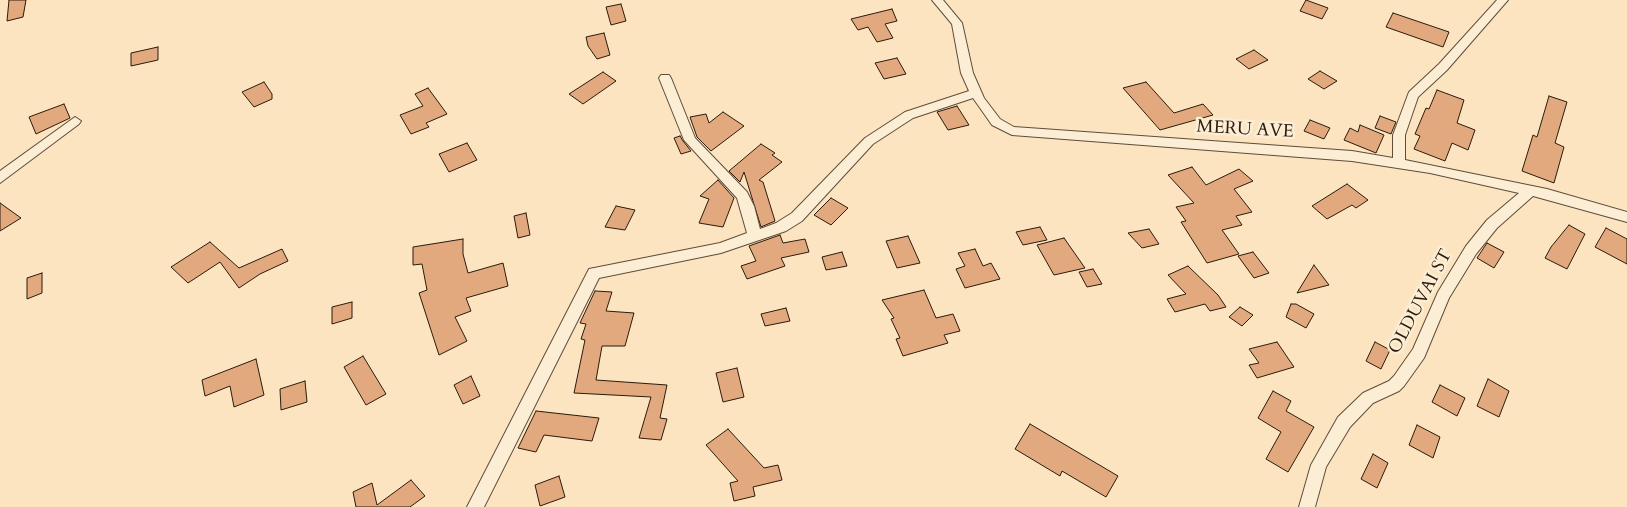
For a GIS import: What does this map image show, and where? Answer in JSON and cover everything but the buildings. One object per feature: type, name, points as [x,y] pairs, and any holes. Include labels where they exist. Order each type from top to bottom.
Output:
[{"type":"street","name":"MERU AVE","points":[[937,0],[957,23],[967,73],[976,92],[996,122],[1018,132],[1352,156],[1398,163],[1530,191],[1627,217]]},
{"type":"street","points":[[1398,163],[1399,135],[1413,95],[1443,68],[1503,0]]},
{"type":"street","points":[[665,78],[690,140],[742,195],[755,237]]},
{"type":"street","points":[[476,507],[594,273],[721,248],[781,227],[798,217],[868,141],[922,109],[976,92]]},
{"type":"street","points":[[0,178],[74,121]]},
{"type":"street","name":"OLDUVAI ST","points":[[1307,507],[1319,465],[1344,422],[1368,398],[1394,386],[1399,381],[1419,353],[1443,296],[1471,250],[1492,224],[1530,191]]}]
